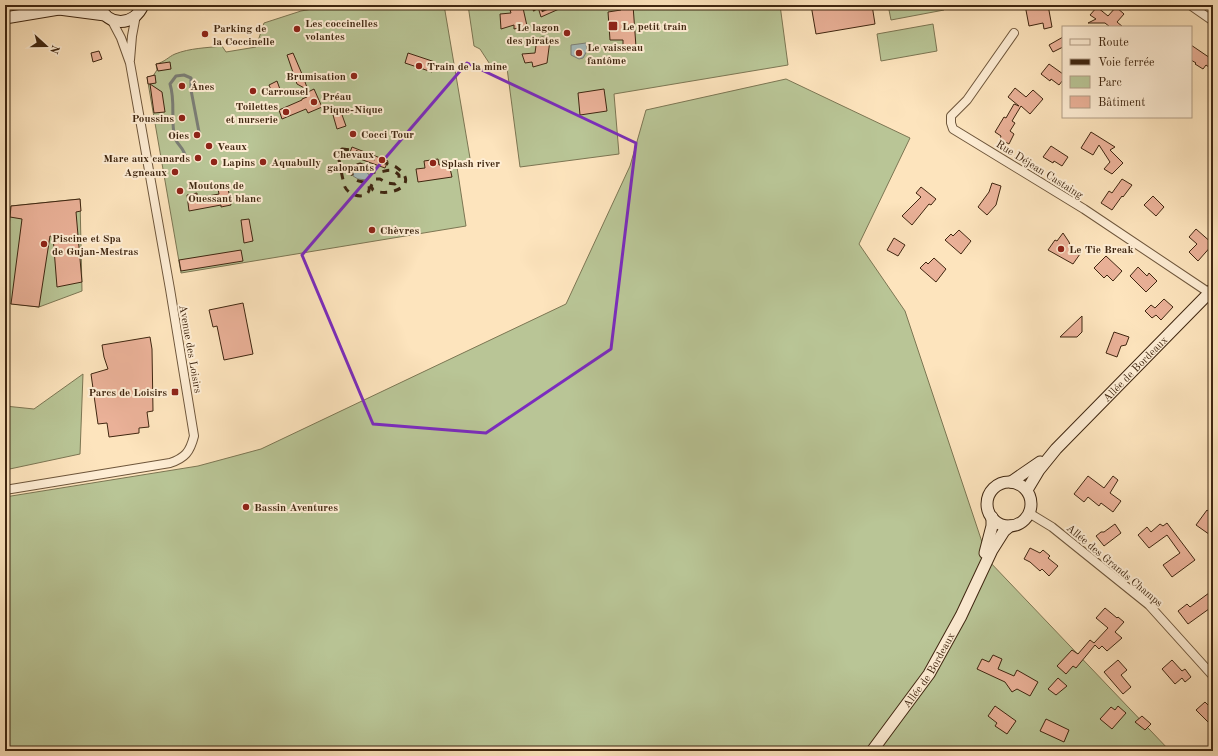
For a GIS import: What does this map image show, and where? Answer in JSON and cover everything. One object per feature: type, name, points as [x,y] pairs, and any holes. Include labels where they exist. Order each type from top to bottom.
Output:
[{"type":"main road","points":[[99,5],[108,17]]},
{"type":"main road","points":[[5,18],[63,7],[108,17],[121,22],[128,21],[142,9]]},
{"type":"main road","name":"Allée de Bordeaux","points":[[1027,490],[1039,470],[1056,449],[1212,291]]},
{"type":"main road","name":"Allée de Bordeaux","points":[[1011,482],[1030,470],[1056,449]]},
{"type":"main road","points":[[1011,482],[1018,484],[1027,490],[1031,505],[1029,513],[1023,521],[1010,526],[995,521],[988,506],[988,499],[991,492],[1000,484],[1011,482]]},
{"type":"main road","name":"Allée de Bordeaux","points":[[976,582],[990,538],[992,517]]},
{"type":"main road","name":"Allée de Bordeaux","points":[[872,751],[929,674],[958,621],[995,544],[1010,526]]},
{"type":"street","points":[[1190,5],[1213,21]]},
{"type":"street","name":"Avenue des Loisirs","points":[[130,63],[132,36],[142,9]]},
{"type":"street","name":"Avenue des Loisirs","points":[[5,490],[170,463],[180,460],[186,454],[191,447],[194,436],[130,63],[120,38],[108,17]]},
{"type":"street","name":"Rue Déjean Castaing","points":[[1014,34],[967,100],[951,116],[951,123],[954,129],[1084,209],[1205,290],[1212,291]]},
{"type":"street","name":"Allée des Grands Champs","points":[[1029,513],[1052,527],[1149,604],[1213,676]]},
{"type":"highlighted area","points":[[467,63],[636,143],[611,349],[486,433],[373,424],[302,255]]},
{"type":"green space","points":[[335,5],[444,5],[471,164],[457,167],[466,226],[181,273],[147,77],[153,76],[157,70],[156,64],[175,54],[192,49],[222,46],[226,52],[256,47],[264,23],[301,11]]},
{"type":"green space","points":[[468,5],[780,5],[788,65],[614,94],[619,154],[520,167],[507,68],[493,69],[480,49],[474,46]]},
{"type":"green space","points":[[888,5],[943,5],[944,10],[891,20]]},
{"type":"green space","points":[[933,24],[937,51],[881,61],[877,34]]},
{"type":"green space","points":[[786,79],[910,138],[859,244],[905,311],[988,560],[1170,751],[5,751],[5,497],[198,466],[261,449],[566,304],[630,166],[646,110]]},
{"type":"green space","name":"Piscine et Spa de Gujan-Mestras","points":[[80,199],[82,291],[39,307],[5,303],[5,272],[11,206]]},
{"type":"green space","points":[[83,374],[80,454],[5,470],[5,406],[34,409]]},
{"type":"shaded area","name":"Le vaisseau fantôme","points":[[586,43],[587,51],[583,58],[579,59],[571,55],[571,45]]},
{"type":"shaded area","points":[[359,166],[370,176],[367,180],[358,179],[353,176],[354,170]]},
{"type":"building","points":[[543,5],[568,5],[541,17],[538,7]]},
{"type":"building","points":[[620,5],[633,5],[636,47],[623,47],[623,40],[610,40],[608,12],[621,10]]},
{"type":"building","points":[[811,5],[872,5],[875,24],[816,34]]},
{"type":"building","points":[[1025,5],[1048,5],[1052,27],[1044,29],[1043,23],[1029,26]]},
{"type":"building","points":[[1097,7],[1108,16],[1116,7],[1124,14],[1117,22],[1122,26],[1109,26],[1105,23],[1088,23],[1096,19],[1090,15]]},
{"type":"building","points":[[523,8],[527,26],[514,29],[514,25],[501,29],[500,14],[511,13],[510,10]]},
{"type":"building","points":[[543,37],[550,40],[547,63],[533,67],[532,62],[525,63],[522,54],[535,53],[537,38]]},
{"type":"building","points":[[1062,38],[1062,48],[1053,52],[1049,45]]},
{"type":"building","points":[[1192,46],[1213,60],[1213,70],[1206,65],[1203,69],[1195,64],[1196,63],[1192,61]]},
{"type":"building","points":[[99,51],[102,59],[93,62],[91,53]]},
{"type":"building","points":[[293,53],[308,90],[297,84],[287,55]]},
{"type":"building","points":[[408,53],[435,62],[432,72],[405,63]]},
{"type":"building","points":[[170,62],[171,69],[158,71],[156,64]]},
{"type":"building","points":[[1049,64],[1062,73],[1062,81],[1059,85],[1051,79],[1050,81],[1041,74]]},
{"type":"building","points":[[155,75],[156,83],[148,84],[147,77]]},
{"type":"building","points":[[277,81],[281,92],[273,95],[269,85]]},
{"type":"building","points":[[150,84],[162,92],[165,112],[154,113]]},
{"type":"building","points":[[1015,88],[1026,97],[1033,90],[1043,99],[1030,114],[1021,106],[1012,121],[1015,123],[1010,131],[1014,134],[1009,144],[1000,139],[1001,136],[995,132],[1004,117],[1006,118],[1014,104],[1019,106],[1008,97]]},
{"type":"building","points":[[314,89],[322,107],[308,113],[306,109],[282,119],[279,110],[307,97],[306,93]]},
{"type":"building","points":[[604,89],[607,111],[580,115],[578,93]]},
{"type":"building","points":[[341,112],[346,126],[337,129],[333,115]]},
{"type":"building","points":[[1091,132],[1115,147],[1110,150],[1123,163],[1112,174],[1104,169],[1110,162],[1099,145],[1093,155],[1081,148]]},
{"type":"building","points":[[1051,146],[1068,157],[1062,166],[1043,157]]},
{"type":"building","points":[[352,147],[388,161],[385,168],[349,155]]},
{"type":"building","points":[[438,159],[439,165],[449,164],[452,177],[418,182],[416,169],[425,168],[424,161]]},
{"type":"building","points":[[1122,179],[1132,185],[1112,210],[1101,203],[1109,191],[1112,193]]},
{"type":"building","points":[[992,183],[1001,186],[996,205],[987,215],[978,207],[989,192]]},
{"type":"building","points":[[921,187],[936,199],[931,205],[929,204],[912,225],[902,216],[921,197],[916,193]]},
{"type":"building","points":[[228,188],[231,205],[221,207],[221,205],[189,211],[187,195],[197,193],[197,198],[219,194],[218,189]]},
{"type":"building","points":[[1153,196],[1164,207],[1156,216],[1144,205]]},
{"type":"building","name":"Piscine et Spa de Gujan-Mestras","points":[[80,199],[81,211],[76,212],[82,282],[57,287],[53,236],[50,236],[39,307],[11,304],[22,219],[10,217],[11,206]]},
{"type":"building","points":[[249,219],[253,241],[244,243],[241,220]]},
{"type":"building","points":[[1196,229],[1213,244],[1198,261],[1189,252],[1197,244],[1189,237]]},
{"type":"building","points":[[959,230],[971,241],[961,254],[945,240],[951,234],[953,236]]},
{"type":"building","points":[[1063,233],[1071,248],[1080,254],[1073,264],[1048,250],[1055,240],[1057,241]]},
{"type":"building","points":[[894,238],[905,245],[898,256],[887,250]]},
{"type":"building","points":[[241,250],[243,261],[181,271],[179,260]]},
{"type":"building","points":[[1106,256],[1122,271],[1113,281],[1107,275],[1104,278],[1094,268]]},
{"type":"building","points":[[934,258],[946,269],[936,282],[920,268],[926,262],[928,264]]},
{"type":"building","points":[[1138,267],[1147,276],[1149,273],[1157,281],[1146,292],[1130,276]]},
{"type":"building","points":[[1164,299],[1173,307],[1161,320],[1156,315],[1152,318],[1145,311],[1151,305],[1155,308]]},
{"type":"building","points":[[243,303],[253,354],[224,360],[217,326],[213,327],[209,310]]},
{"type":"building","points":[[1082,316],[1082,332],[1077,337],[1060,337]]},
{"type":"building","points":[[1114,332],[1129,337],[1126,345],[1121,346],[1117,357],[1106,353]]},
{"type":"building","points":[[150,337],[152,349],[153,411],[147,412],[149,427],[139,428],[139,433],[109,437],[107,423],[98,424],[91,374],[108,369],[102,345]]},
{"type":"building","points":[[1088,476],[1104,488],[1113,476],[1118,480],[1110,493],[1121,501],[1113,512],[1101,503],[1099,506],[1088,497],[1084,502],[1074,494]]},
{"type":"building","points":[[1207,510],[1213,515],[1213,537],[1196,525]]},
{"type":"building","points":[[1167,523],[1195,560],[1172,577],[1163,565],[1180,553],[1167,535],[1149,548],[1138,535],[1147,527],[1151,532],[1160,524],[1163,526]]},
{"type":"building","points":[[1115,524],[1121,533],[1104,546],[1096,536]]},
{"type":"building","points":[[1030,548],[1040,553],[1043,550],[1050,556],[1048,558],[1058,566],[1049,576],[1042,569],[1040,571],[1024,559]]},
{"type":"building","points":[[1213,590],[1213,606],[1188,624],[1178,611],[1187,604],[1190,607]]},
{"type":"building","points":[[1105,608],[1124,622],[1115,632],[1122,638],[1107,651],[1102,646],[1099,649],[1095,645],[1076,668],[1073,666],[1066,674],[1057,666],[1072,650],[1078,654],[1090,640],[1094,643],[1108,628],[1096,618]]},
{"type":"building","points":[[993,655],[1002,659],[998,669],[1014,676],[1017,670],[1038,682],[1030,696],[1017,689],[1012,692],[1005,682],[977,669],[982,659],[989,662]]},
{"type":"building","points":[[1118,660],[1127,670],[1121,675],[1131,687],[1123,694],[1104,672]]},
{"type":"building","points":[[1172,660],[1182,671],[1185,669],[1191,677],[1185,682],[1182,678],[1175,684],[1162,669]]},
{"type":"building","points":[[1058,678],[1067,686],[1056,695],[1048,689]]},
{"type":"building","points":[[1205,702],[1213,710],[1213,727],[1196,710]]},
{"type":"building","points":[[995,706],[1016,721],[1007,734],[995,726],[997,723],[988,716]]},
{"type":"building","points":[[1118,706],[1126,713],[1112,729],[1100,719],[1111,707],[1115,710]]},
{"type":"building","points":[[1142,716],[1151,724],[1145,730],[1135,722]]},
{"type":"building","points":[[1046,719],[1069,730],[1064,742],[1040,731]]},
{"type":"waterway","points":[[186,160],[183,150],[176,141],[173,125],[173,98],[170,84],[176,76],[184,75],[191,78],[191,90],[199,132]]},
{"type":"railway","points":[[531,5],[535,11],[539,12],[555,5]]},
{"type":"railway","points":[[570,5],[575,7],[578,5]]},
{"type":"railway","points":[[342,149],[352,150],[396,167],[403,173],[406,179],[404,184],[394,191],[380,192],[373,190],[371,186],[375,179],[380,179],[387,183],[395,184],[399,180],[399,175],[390,170],[374,172],[360,164],[353,166],[351,169],[352,175],[357,180],[368,184],[369,191],[367,194],[360,196],[351,193],[345,187],[342,176],[338,154],[342,149]]},
{"type":"place","name":"Le petit train","points":[[613,26]]},
{"type":"place","name":"Les coccinelles volantes","points":[[297,29]]},
{"type":"place","name":"Le lagon des pirates","points":[[567,33]]},
{"type":"place","name":"Parking de la Coccinelle","points":[[205,34]]},
{"type":"place","name":"Le vaisseau fantôme","points":[[579,53]]},
{"type":"place","name":"Train de la mine","points":[[419,66]]},
{"type":"place","name":"Brumisation","points":[[354,76]]},
{"type":"place","name":"Ânes","points":[[182,86]]},
{"type":"place","name":"Carrousel","points":[[253,91]]},
{"type":"place","name":"Préau Pique-Nique","points":[[314,102]]},
{"type":"place","name":"Toilettes et nurserie","points":[[286,112]]},
{"type":"place","name":"Poussins","points":[[182,118]]},
{"type":"place","name":"Cocci Tour","points":[[353,134]]},
{"type":"place","name":"Oies","points":[[197,135]]},
{"type":"place","name":"Veaux","points":[[209,146]]},
{"type":"place","name":"Mare aux canards","points":[[198,158]]},
{"type":"place","name":"Chevaux galopants","points":[[382,160]]},
{"type":"place","name":"Lapins","points":[[214,162]]},
{"type":"place","name":"Aquabully","points":[[263,162]]},
{"type":"place","name":"Splash river","points":[[433,163]]},
{"type":"place","name":"Agneaux","points":[[175,172]]},
{"type":"place","name":"Moutons de Ouessant blanc","points":[[180,191]]},
{"type":"place","name":"Chèvres","points":[[372,230]]},
{"type":"place","name":"Piscine et Spa de Gujan-Mestras","points":[[44,244]]},
{"type":"place","name":"Le Tie Break","points":[[1061,249]]},
{"type":"place","name":"Parcs de Loisirs","points":[[175,392]]},
{"type":"place","name":"Bassin Aventures","points":[[246,507]]}]
